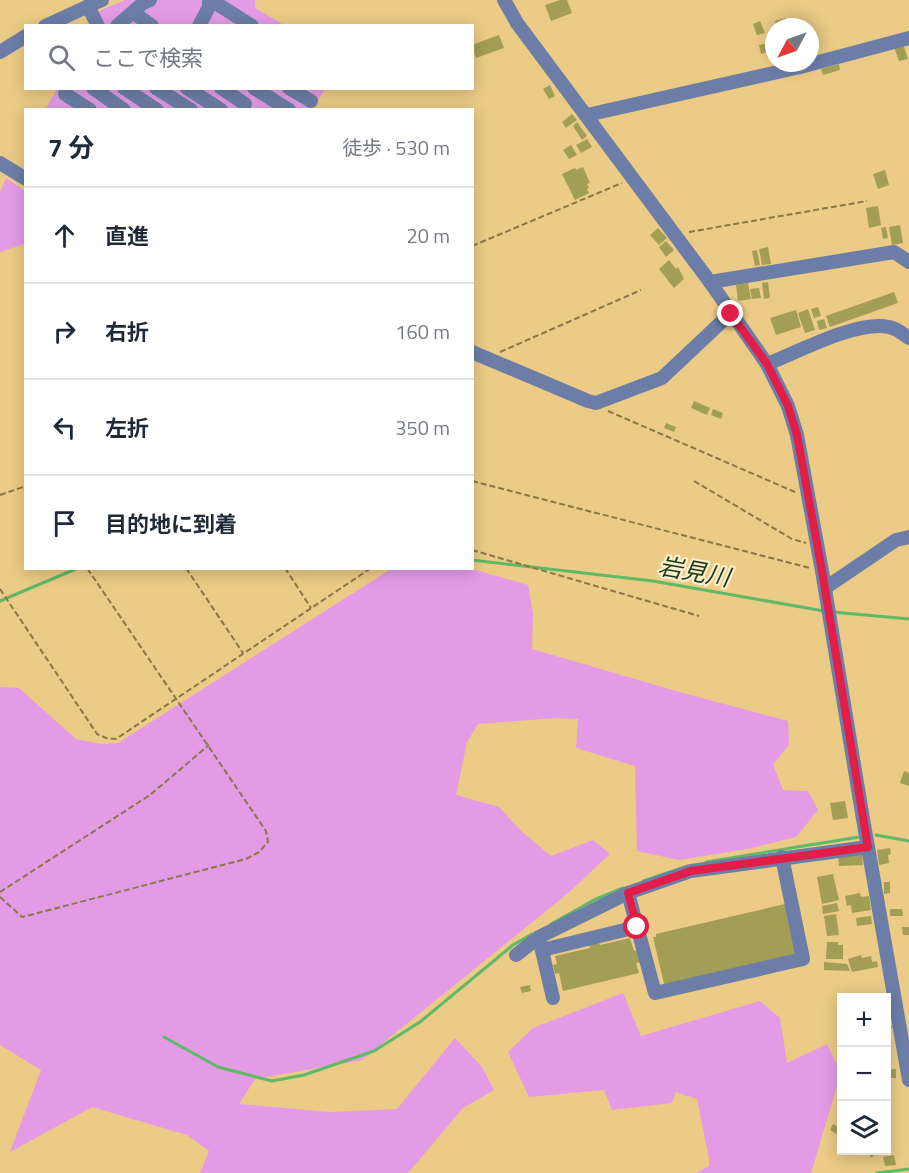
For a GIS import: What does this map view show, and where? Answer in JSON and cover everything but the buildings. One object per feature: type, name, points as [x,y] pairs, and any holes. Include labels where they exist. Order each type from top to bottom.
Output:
[{"type":"street","points":[[49,24],[102,0]]},
{"type":"street","points":[[120,24],[134,14],[143,3],[150,0]]},
{"type":"street","points":[[201,22],[210,0],[249,24]]},
{"type":"street","points":[[504,0],[517,23],[711,282],[767,364],[788,406],[797,435],[822,571],[909,1080]]},
{"type":"street","points":[[88,6],[97,24]]},
{"type":"street","points":[[134,14],[149,24]]},
{"type":"street","points":[[0,52],[24,37]]},
{"type":"street","points":[[587,116],[800,67],[909,38]]},
{"type":"street","points":[[96,90],[121,108]]},
{"type":"street","points":[[127,90],[151,108],[158,90]]},
{"type":"street","points":[[160,90],[188,108]]},
{"type":"street","points":[[190,90],[219,108]]},
{"type":"street","points":[[224,90],[245,104]]},
{"type":"street","points":[[257,90],[286,108]]},
{"type":"street","points":[[292,90],[311,101]]},
{"type":"street","points":[[65,94],[87,108]]},
{"type":"street","points":[[0,162],[24,178]]},
{"type":"street","points":[[711,282],[894,252],[909,262]]},
{"type":"street","points":[[474,353],[596,403],[662,378],[731,314]]},
{"type":"street","points":[[767,364],[853,330],[872,326],[891,327],[909,338]]},
{"type":"street","points":[[825,588],[896,540],[909,537]]},
{"type":"street","points":[[516,955],[541,943],[584,915],[628,893],[691,871],[868,847]]},
{"type":"street","points":[[628,893],[655,993],[803,959],[782,857]]},
{"type":"street","points":[[584,915],[588,938]]},
{"type":"street","points":[[541,943],[588,938],[637,927]]},
{"type":"street","points":[[541,943],[553,998]]},
{"type":"path","points":[[474,245],[633,178]]},
{"type":"path","points":[[674,235],[867,201]]},
{"type":"path","points":[[487,358],[641,290]]},
{"type":"path","points":[[596,403],[604,409],[808,498]]},
{"type":"path","points":[[474,481],[822,571]]},
{"type":"path","points":[[693,481],[792,539],[817,546]]},
{"type":"path","points":[[0,495],[24,487]]},
{"type":"path","points":[[474,551],[699,616]]},
{"type":"path","points":[[0,897],[22,917],[252,857],[260,852],[268,842],[266,831],[88,570]]},
{"type":"path","points":[[187,570],[243,653]]},
{"type":"path","points":[[286,570],[311,608]]},
{"type":"path","points":[[0,589],[97,734],[116,739],[368,570]]},
{"type":"path","points":[[0,892],[150,795],[209,745]]},
{"type":"shaded area","points":[[125,0],[255,0],[255,8],[282,24],[93,24],[101,10]]},
{"type":"shaded area","points":[[56,90],[324,90],[314,108],[46,108]]},
{"type":"shaded area","points":[[6,178],[24,190],[24,244],[0,252],[0,192]]},
{"type":"shaded area","points":[[389,570],[474,570],[528,585],[533,613],[532,649],[788,721],[789,745],[773,764],[783,790],[808,791],[818,810],[796,837],[748,849],[679,860],[637,851],[635,766],[576,748],[578,719],[555,718],[478,724],[467,742],[456,795],[499,807],[520,830],[551,856],[593,840],[610,854],[567,894],[362,1060],[255,1079],[239,1104],[329,1112],[397,1109],[455,1038],[482,1067],[494,1090],[463,1108],[408,1173],[200,1173],[209,1151],[187,1135],[92,1107],[10,1152],[41,1070],[0,1045],[0,687],[19,688],[76,739],[101,744],[118,743]]},
{"type":"shaded area","points":[[623,993],[641,1036],[760,1001],[780,1018],[787,1063],[827,1044],[837,1065],[837,1086],[811,1173],[696,1173],[709,1166],[697,1099],[676,1092],[672,1103],[612,1110],[604,1090],[529,1097],[508,1052],[533,1028]]},
{"type":"waterway","name":"岩見川","points":[[474,560],[653,581],[824,611]]},
{"type":"waterway","name":"岩見川","points":[[0,601],[73,570]]},
{"type":"waterway","name":"岩見川","points":[[833,612],[909,619]]},
{"type":"waterway","points":[[876,835],[909,841]]},
{"type":"waterway","points":[[706,862],[859,837]]},
{"type":"waterway","points":[[643,881],[688,866]]},
{"type":"waterway","points":[[551,924],[594,900],[623,888]]},
{"type":"waterway","points":[[164,1037],[218,1067],[272,1081],[304,1075],[374,1051],[420,1022],[513,945],[532,934]]},
{"type":"waterway","points":[[877,1173],[909,1169]]},
{"type":"route","points":[[637,927],[628,893],[691,871],[868,847],[797,435],[788,406],[767,364],[731,314]]}]
